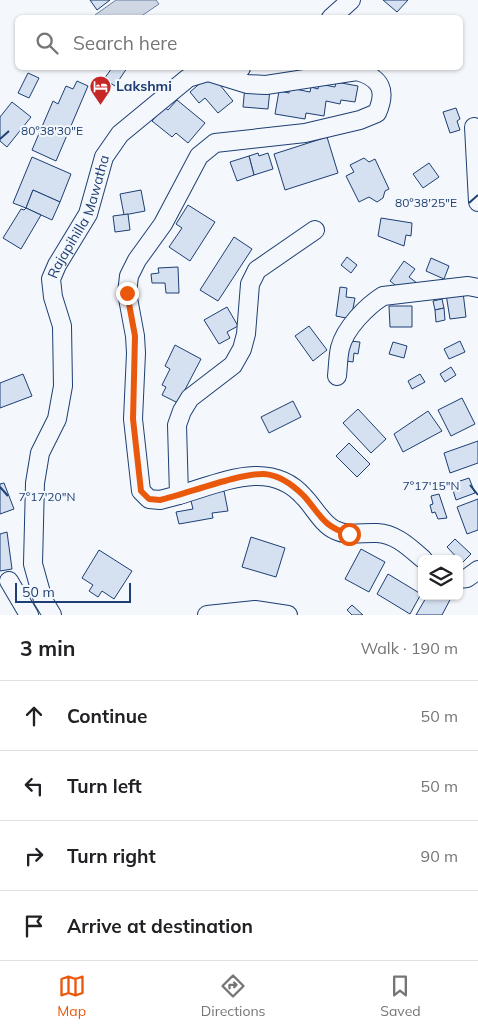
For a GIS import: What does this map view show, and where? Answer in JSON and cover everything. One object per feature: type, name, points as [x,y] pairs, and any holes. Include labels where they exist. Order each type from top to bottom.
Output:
[{"type":"street","points":[[334,15],[351,0]]},
{"type":"street","name":"Rajapihilla Mawatha","points":[[52,615],[43,600],[33,564],[34,483],[40,454],[57,419],[63,386],[62,326],[52,297],[51,279],[57,265],[88,214],[104,157],[120,134],[188,78],[208,72],[232,70]]},
{"type":"street","points":[[208,72],[247,84],[266,85],[357,71],[370,75],[380,85],[383,100],[377,113],[360,120],[305,133],[215,143],[199,156],[163,224],[137,260],[129,276],[127,293],[135,336],[133,419],[141,491],[149,499],[160,500],[264,474],[282,478],[303,495],[324,522],[334,530],[349,534],[377,532],[391,536],[404,542],[419,555]]},
{"type":"street","points":[[474,127],[478,202]]},
{"type":"street","points":[[179,495],[177,425],[182,411],[190,398],[233,365],[242,349],[246,334],[250,284],[257,270],[315,230]]},
{"type":"street","points":[[337,376],[340,346],[345,336],[372,303],[383,296],[468,286],[478,288]]},
{"type":"street","points":[[463,578],[467,578],[478,570]]},
{"type":"street","points":[[9,581],[29,615]]},
{"type":"street","points":[[207,615],[255,610],[288,615]]},
{"type":"shaded area","points":[[116,0],[156,0],[159,4],[143,15],[95,15]]},
{"type":"building","points":[[90,0],[110,0],[97,10]]},
{"type":"building","points":[[383,0],[408,0],[397,12]]},
{"type":"building","points":[[111,70],[126,70],[115,86],[104,79]]},
{"type":"building","points":[[28,73],[39,78],[29,98],[18,93]]},
{"type":"building","points":[[211,74],[233,101],[218,113],[205,98],[199,103],[190,92]]},
{"type":"building","points":[[77,81],[88,86],[56,161],[32,150],[53,101],[58,104],[66,86],[73,89]]},
{"type":"building","points":[[336,82],[358,86],[355,102],[341,100],[340,104],[326,101],[324,116],[306,113],[305,119],[275,114],[279,91],[289,93],[290,88],[310,92],[311,87],[318,89],[319,84],[335,87]]},
{"type":"building","points":[[245,86],[270,89],[268,109],[243,107]]},
{"type":"building","points":[[177,100],[205,123],[188,143],[176,133],[172,137],[152,121],[164,107],[168,110]]},
{"type":"building","points":[[12,102],[31,117],[7,147],[0,141],[0,117]]},
{"type":"building","points":[[456,108],[460,119],[457,121],[460,130],[450,133],[443,112]]},
{"type":"building","points":[[327,137],[338,173],[285,190],[274,154]]},
{"type":"building","points":[[258,153],[259,156],[268,153],[273,169],[254,175],[249,156]]},
{"type":"building","points":[[249,156],[254,175],[237,181],[230,162]]},
{"type":"building","points":[[32,157],[71,174],[60,202],[33,190],[26,208],[13,203]]},
{"type":"building","points":[[364,158],[369,162],[375,159],[389,189],[385,191],[383,198],[377,202],[369,197],[359,202],[346,176],[354,172],[350,165]]},
{"type":"building","points":[[429,163],[439,177],[423,188],[413,174]]},
{"type":"building","points":[[33,190],[60,202],[52,220],[26,208]]},
{"type":"building","points":[[141,190],[145,211],[124,215],[120,194]]},
{"type":"building","points":[[188,205],[215,222],[190,261],[169,247],[182,228],[176,224]]},
{"type":"building","points":[[26,208],[41,215],[21,249],[3,238],[21,209],[24,210]]},
{"type":"building","points":[[128,214],[130,230],[115,232],[113,216]]},
{"type":"building","points":[[381,218],[412,223],[411,236],[406,235],[404,246],[378,236]]},
{"type":"building","points":[[234,237],[252,249],[218,301],[200,290]]},
{"type":"building","points":[[347,257],[357,265],[351,273],[341,265]]},
{"type":"building","points":[[431,258],[449,266],[444,279],[426,271]]},
{"type":"building","points":[[404,261],[415,269],[409,277],[417,283],[412,288],[407,284],[403,291],[390,281]]},
{"type":"building","points":[[178,267],[179,293],[166,293],[165,283],[152,283],[151,274],[159,273],[158,268]]},
{"type":"building","points":[[340,287],[347,288],[346,297],[355,298],[351,319],[336,316]]},
{"type":"building","points":[[463,292],[466,317],[450,319],[446,294]]},
{"type":"building","points":[[442,299],[444,308],[435,310],[433,301]]},
{"type":"building","points":[[389,306],[412,306],[412,327],[390,327]]},
{"type":"building","points":[[227,307],[238,326],[227,332],[230,338],[219,344],[204,320]]},
{"type":"building","points":[[444,308],[445,320],[436,322],[435,310]]},
{"type":"building","points":[[309,326],[327,350],[313,361],[295,336]]},
{"type":"building","points":[[349,341],[360,342],[358,354],[354,353],[353,362],[346,361]]},
{"type":"building","points":[[460,341],[465,352],[449,359],[444,349]]},
{"type":"building","points":[[393,342],[407,346],[404,358],[389,354]]},
{"type":"building","points":[[175,345],[201,359],[178,403],[162,395],[166,387],[162,385],[170,369],[165,366]]},
{"type":"building","points":[[451,367],[456,375],[445,382],[440,374]]},
{"type":"building","points":[[23,374],[32,396],[0,408],[0,383]]},
{"type":"building","points":[[420,374],[425,382],[412,389],[408,381]]},
{"type":"building","points":[[462,398],[475,424],[451,436],[438,410]]},
{"type":"building","points":[[293,401],[301,417],[269,433],[261,417]]},
{"type":"building","points":[[358,409],[386,439],[371,453],[343,423]]},
{"type":"building","points":[[428,411],[442,431],[403,452],[394,434]]},
{"type":"building","points":[[478,441],[478,463],[450,473],[444,453]]},
{"type":"building","points":[[349,443],[370,464],[357,477],[336,456]]},
{"type":"building","points":[[469,478],[475,493],[456,500],[451,484]]},
{"type":"building","points":[[4,483],[14,509],[0,514],[0,484]]},
{"type":"building","points":[[224,491],[228,511],[212,513],[213,518],[179,524],[176,512],[193,509],[190,497]]},
{"type":"building","points":[[439,494],[447,518],[438,519],[435,512],[432,513],[430,505],[433,504],[431,496]]},
{"type":"building","points":[[478,499],[478,530],[467,534],[457,507]]},
{"type":"building","points":[[7,532],[12,569],[0,571],[0,534]]},
{"type":"building","points":[[251,537],[285,548],[276,577],[242,567]]},
{"type":"building","points":[[455,539],[471,554],[463,562],[463,555],[454,555],[447,547]]},
{"type":"building","points":[[361,549],[385,562],[369,592],[345,579]]},
{"type":"building","points":[[99,550],[132,571],[114,599],[102,591],[98,597],[89,591],[93,585],[82,578]]},
{"type":"building","points":[[388,574],[418,592],[418,599],[410,614],[377,594]]},
{"type":"building","points":[[425,600],[450,600],[442,615],[416,615]]},
{"type":"building","points":[[352,605],[363,615],[352,615],[347,610]]},
{"type":"place","name":"Lakshmi","points":[[100,105]]},
{"type":"route","points":[[127,293],[135,336],[133,419],[141,491],[149,499],[160,500],[264,474],[282,478],[303,495],[324,522],[334,530],[349,534]]}]
